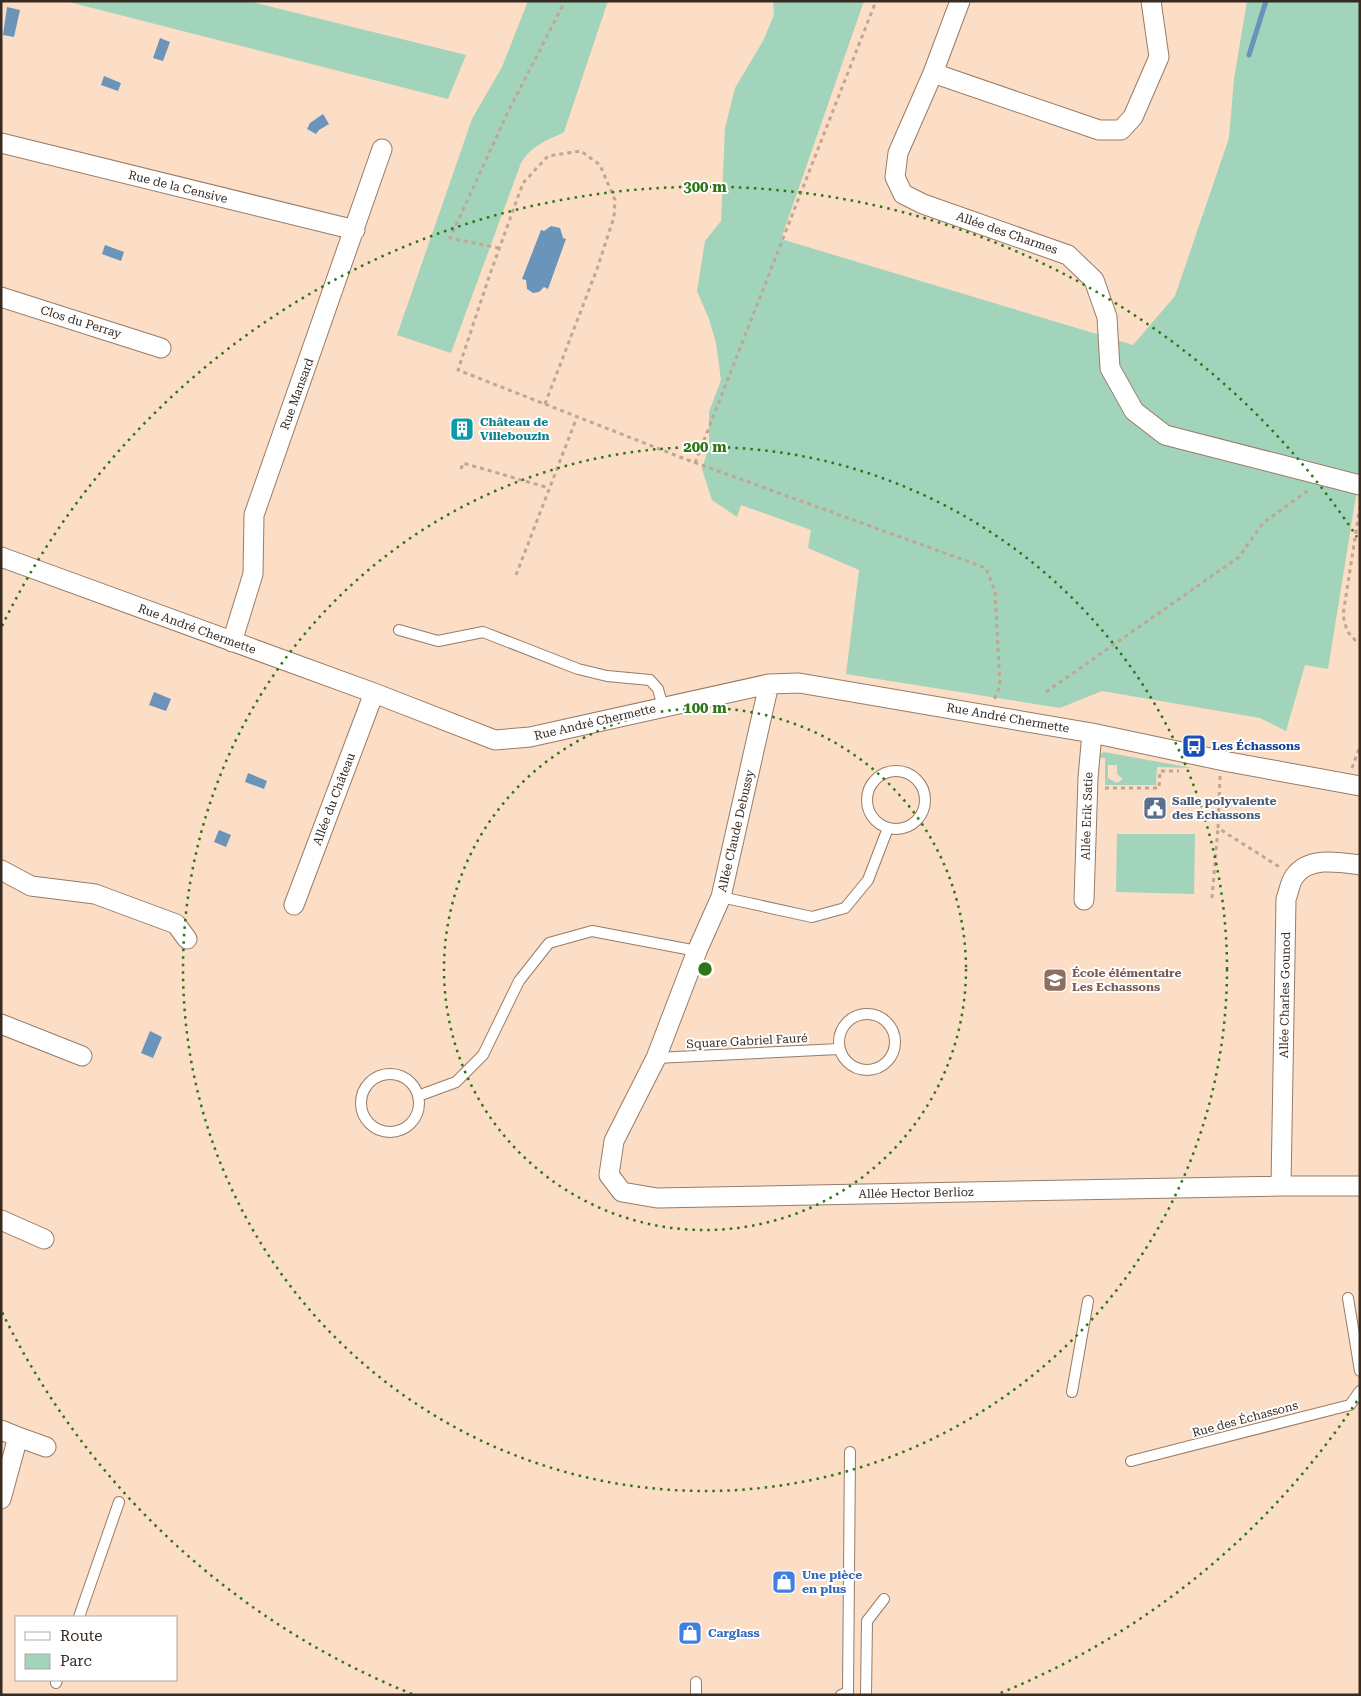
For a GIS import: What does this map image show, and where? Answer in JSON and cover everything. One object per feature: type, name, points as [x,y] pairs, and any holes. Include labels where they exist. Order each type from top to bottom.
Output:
[{"type":"street","name":"Allée des Charmes","points":[[960,1],[933,73],[898,153],[895,177],[903,194],[923,204],[1068,255],[1094,280],[1107,317],[1110,368],[1134,412],[1165,435],[1360,484]]},
{"type":"street","points":[[933,73],[1099,130],[1121,130],[1133,117],[1159,57],[1151,1]]},
{"type":"street","name":"Rue de la Censive","points":[[1,143],[355,230]]},
{"type":"street","name":"Rue Mansard","points":[[232,642],[254,574],[254,515],[382,149]]},
{"type":"street","name":"Clos du Perray","points":[[1,297],[161,348]]},
{"type":"street","name":"Rue André Chermette","points":[[1,557],[495,740],[530,737],[770,684],[799,683],[1092,733],[1229,762],[1353,785]]},
{"type":"street","name":"Allée Claude Debussy","points":[[656,1058],[697,951],[721,897],[770,684]]},
{"type":"street","name":"Allée du Château","points":[[294,906],[374,694]]},
{"type":"street","name":"Allée Erik Satie","points":[[1084,900],[1088,778],[1092,733]]},
{"type":"street","points":[[1294,877],[1305,867],[1322,861],[1360,865]]},
{"type":"street","points":[[1,870],[31,886],[94,894],[176,924],[186,939]]},
{"type":"street","name":"Allée Charles Gounod","points":[[1281,1186],[1286,899],[1294,877]]},
{"type":"street","points":[[1,1024],[82,1056]]},
{"type":"street","name":"Allée Hector Berlioz","points":[[656,1058],[614,1141],[609,1175],[622,1192],[657,1198],[1360,1186]]},
{"type":"street","points":[[1,1220],[44,1239]]},
{"type":"street","points":[[1,1499],[10,1433],[46,1447]]},
{"type":"lane","points":[[399,630],[438,642],[483,632],[578,669],[607,676],[650,680],[658,688],[663,707]]},
{"type":"lane","points":[[900,771],[919,782],[924,791],[925,803],[921,815],[915,822],[904,828],[888,828],[874,818],[868,807],[868,797],[876,780],[884,774],[900,771]]},
{"type":"lane","points":[[721,897],[812,916],[845,908],[868,880],[888,828]]},
{"type":"lane","points":[[418,1096],[456,1082],[483,1055],[520,981],[548,943],[592,930],[697,951]]},
{"type":"lane","points":[[870,1013],[882,1017],[894,1032],[895,1045],[892,1056],[885,1064],[874,1070],[864,1070],[852,1066],[844,1060],[839,1048],[838,1039],[842,1027],[846,1022],[860,1014],[870,1013]]},
{"type":"lane","name":"Square Gabriel Fauré","points":[[656,1058],[839,1048]]},
{"type":"lane","points":[[392,1074],[405,1078],[413,1085],[418,1096],[419,1106],[415,1118],[406,1127],[397,1131],[387,1132],[375,1128],[368,1122],[362,1110],[362,1100],[366,1088],[372,1081],[383,1075],[392,1074]]},
{"type":"lane","points":[[1348,1298],[1360,1370]]},
{"type":"lane","points":[[1072,1392],[1088,1301]]},
{"type":"lane","name":"Rue des Échassons","points":[[1131,1462],[1350,1405],[1360,1391]]},
{"type":"lane","points":[[841,1695],[848,1692],[850,1452]]},
{"type":"lane","points":[[79,1616],[119,1502]]},
{"type":"lane","points":[[866,1695],[867,1622],[884,1599]]},
{"type":"lane","points":[[696,1682],[696,1695]]},
{"type":"path","points":[[499,248],[450,238],[507,114],[565,1]]},
{"type":"path","points":[[695,463],[876,1]]},
{"type":"path","points":[[545,404],[597,269],[614,217],[615,200],[600,165],[581,151],[548,156],[523,183],[458,370],[695,463],[986,568],[995,591],[1000,686],[988,715]]},
{"type":"path","points":[[516,575],[577,417]]},
{"type":"path","points":[[461,469],[463,463],[550,488]]},
{"type":"path","points":[[1046,692],[1239,557],[1263,523],[1326,476]]},
{"type":"path","points":[[1360,506],[1343,615],[1347,631],[1355,640],[1360,641]]},
{"type":"path","points":[[1353,785],[1360,746]]},
{"type":"path","points":[[1105,788],[1159,788],[1160,771],[1186,771]]},
{"type":"path","points":[[1212,898],[1218,828],[1220,773],[1227,774]]},
{"type":"path","points":[[1218,828],[1294,877]]},
{"type":"green space","points":[[65,1],[248,1],[466,55],[448,99]]},
{"type":"green space","points":[[528,1],[608,1],[564,132],[535,148],[521,163],[451,353],[397,335],[472,119],[502,67]]},
{"type":"green space","points":[[773,1],[864,1],[781,239],[1133,345],[1175,296],[1229,138],[1234,79],[1247,1],[1360,1],[1360,471],[1328,669],[1305,665],[1286,731],[1260,718],[1102,691],[1060,708],[846,674],[859,570],[808,548],[811,530],[741,505],[737,517],[712,500],[702,469],[709,446],[709,412],[721,380],[716,343],[709,319],[697,291],[705,241],[721,221],[725,128],[735,88],[763,41],[774,15]]},
{"type":"green space","points":[[1104,752],[1192,768],[1157,767],[1156,785],[1105,785],[1105,758],[1099,758],[1100,754]],"holes":[[[1108,765],[1117,765],[1117,774],[1123,779],[1117,783],[1108,778]]]},
{"type":"green space","points":[[1117,834],[1195,834],[1194,894],[1116,892]]},
{"type":"water","points":[[7,7],[20,10],[14,37],[3,35]]},
{"type":"water","points":[[160,38],[170,42],[163,61],[153,58]]},
{"type":"water","points":[[104,76],[121,83],[118,91],[101,85]]},
{"type":"water","points":[[323,114],[329,124],[316,134],[307,129],[310,123]]},
{"type":"water","points":[[551,226],[560,228],[563,238],[566,239],[548,289],[544,287],[539,292],[533,293],[527,289],[526,280],[522,279],[541,230],[544,231]]},
{"type":"water","points":[[105,245],[124,252],[121,261],[102,254]]},
{"type":"water","points":[[154,692],[171,699],[166,711],[149,705]]},
{"type":"water","points":[[248,773],[267,781],[264,789],[245,782]]},
{"type":"water","points":[[219,830],[231,835],[226,847],[214,842]]},
{"type":"water","points":[[150,1031],[162,1037],[153,1058],[141,1053]]},
{"type":"waterway","points":[[1249,55],[1266,1]]},
{"type":"place","name":"Château de Villebouzin","points":[[462,429]]},
{"type":"place","name":"Les Échassons","points":[[1194,746]]},
{"type":"place","name":"Salle polyvalente des Echassons","points":[[1155,808]]},
{"type":"place","name":"École élémentaire Les Echassons","points":[[1055,980]]},
{"type":"place","name":"Une pièce en plus","points":[[784,1582]]},
{"type":"place","name":"Carglass","points":[[690,1633]]}]
